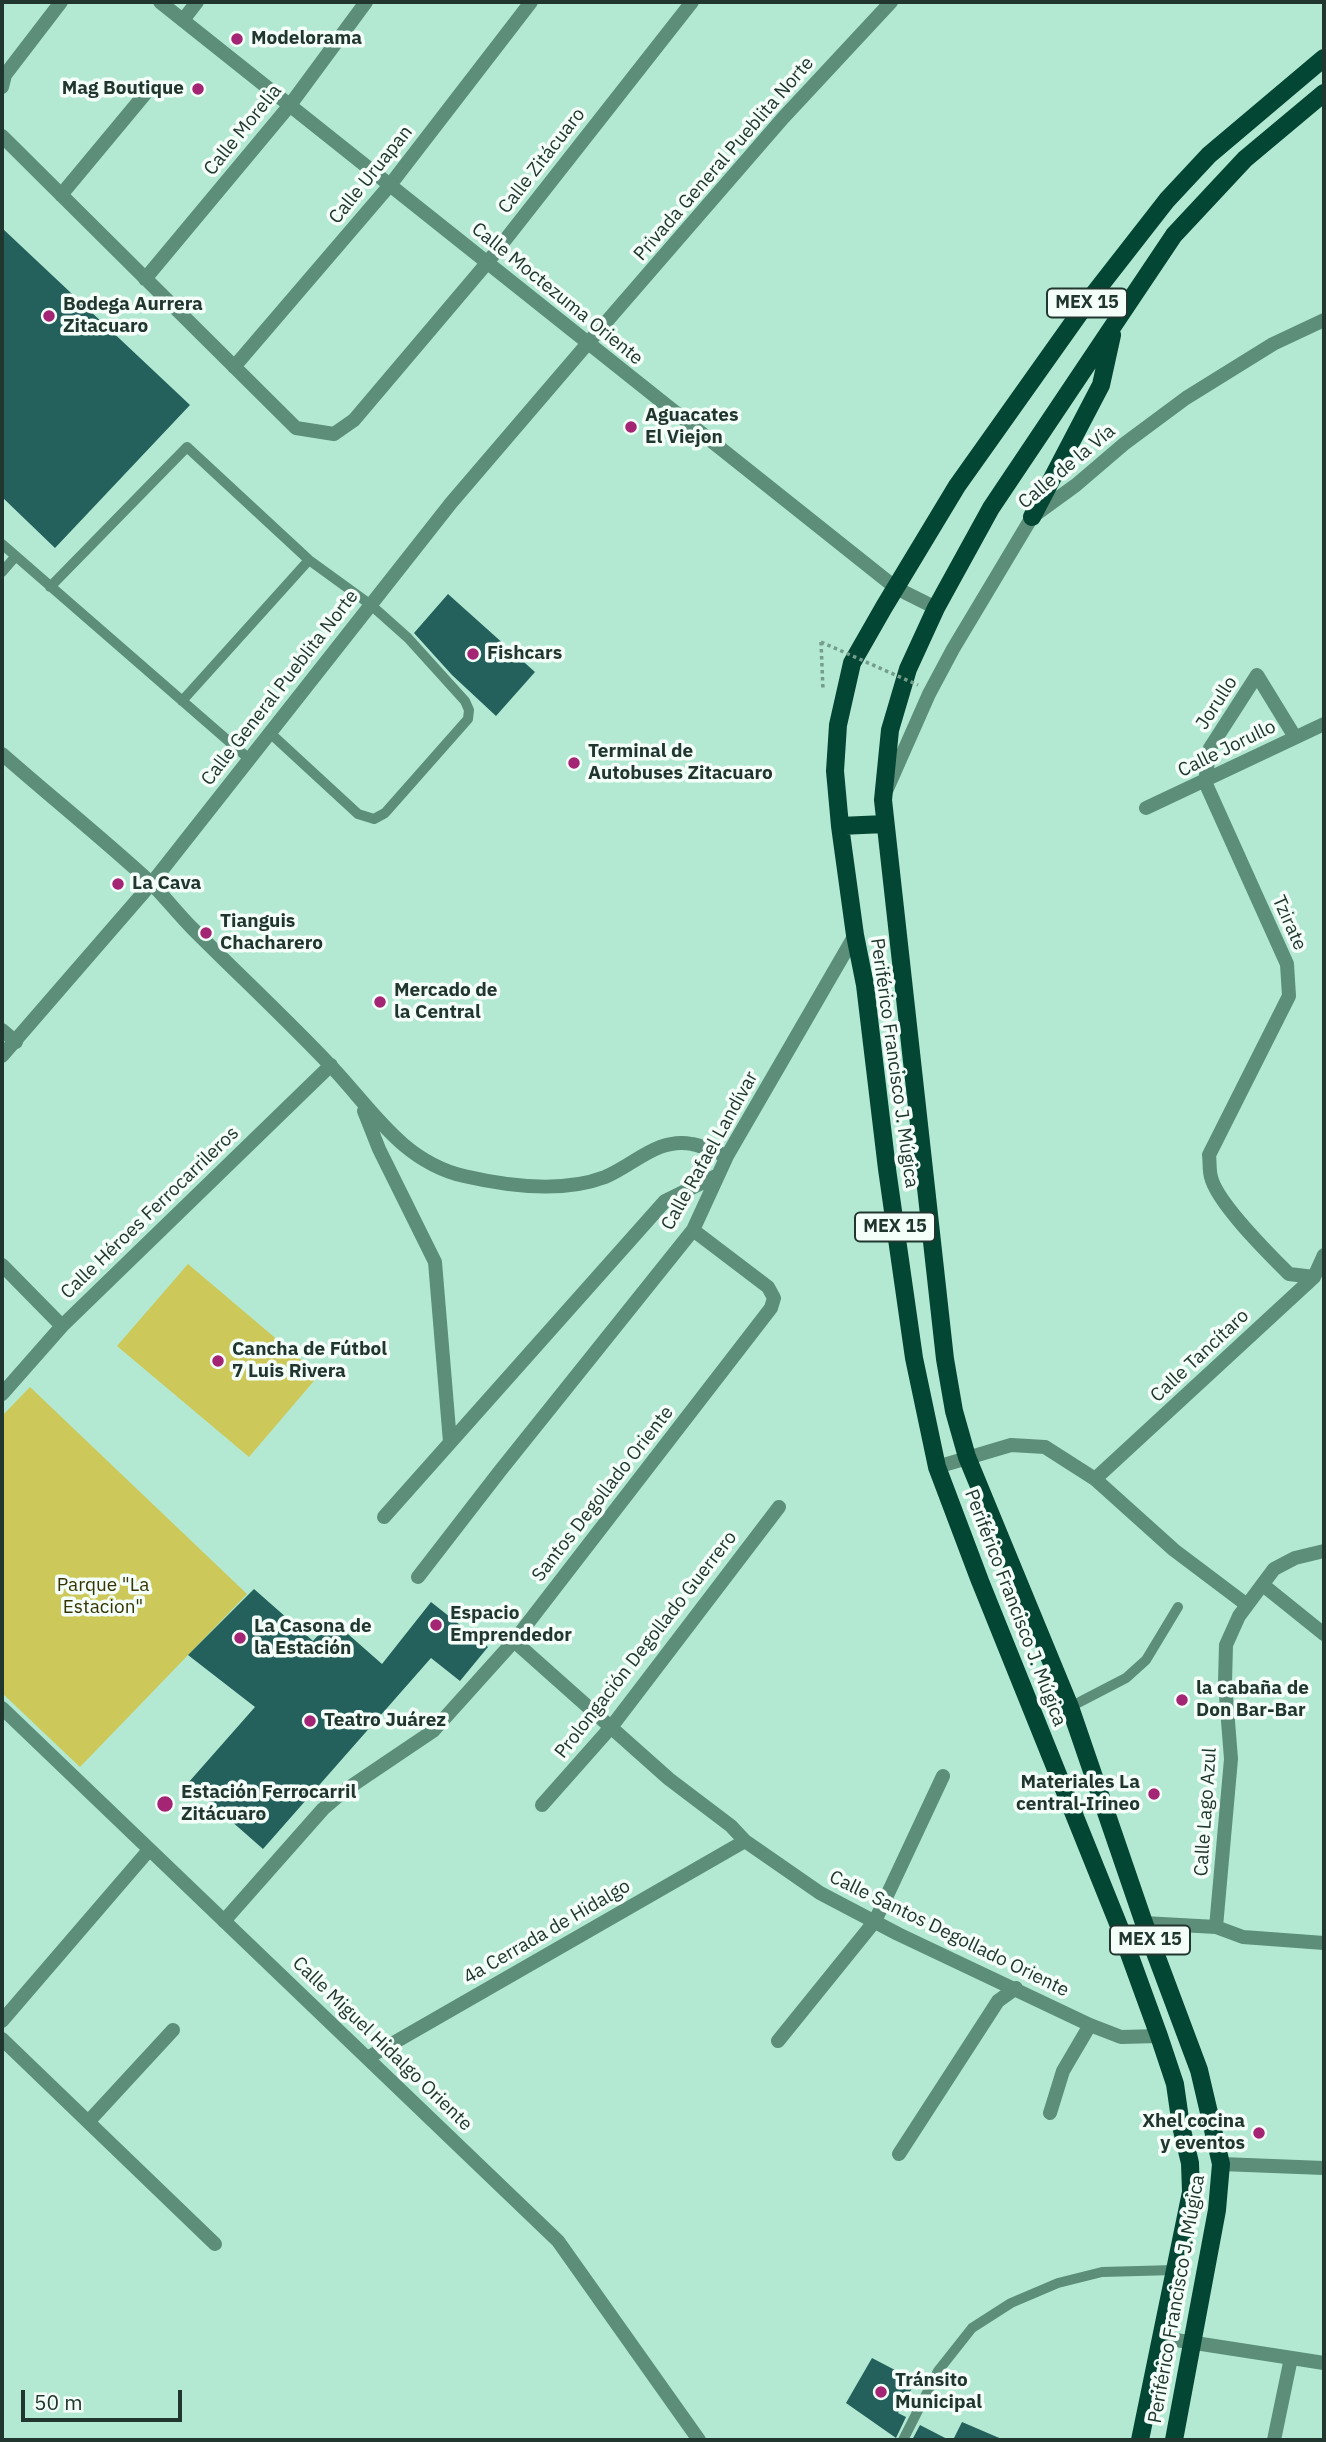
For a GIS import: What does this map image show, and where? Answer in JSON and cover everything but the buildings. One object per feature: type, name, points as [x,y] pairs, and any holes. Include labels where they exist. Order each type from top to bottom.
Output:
[{"type":"main road","name":"Periférico Francisco J. Múgica","points":[[1140,2440],[1191,2192],[1190,2162],[1175,2084],[1119,1926],[937,1467],[914,1357],[887,1169],[865,985],[840,826],[835,771],[838,725],[852,663],[896,588],[957,486],[1090,300],[1167,200],[1209,155],[1324,58]]},
{"type":"main road","name":"Periférico Francisco J. Múgica","points":[[1174,2440],[1217,2210],[1221,2164],[1199,2070],[1144,1923],[1070,1707],[967,1457],[954,1411],[945,1359],[883,800],[890,730],[908,669],[936,608],[991,508],[1174,235],[1245,159],[1324,93]]},
{"type":"main road","points":[[1032,517],[1101,385],[1115,322]]},
{"type":"main road","points":[[840,826],[885,824]]},
{"type":"street","points":[[2,87],[5,75],[61,2]]},
{"type":"street","name":"Calle Moctezuma Oriente","points":[[160,2],[896,588],[936,608]]},
{"type":"street","points":[[183,20],[197,2]]},
{"type":"street","name":"Calle Morelia","points":[[145,279],[290,105],[366,2]]},
{"type":"street","name":"Calle Uruapan","points":[[234,366],[390,185],[531,2]]},
{"type":"street","name":"Calle Zitácuaro","points":[[234,366],[296,428],[334,434],[354,420],[487,263],[692,2]]},
{"type":"street","name":"Privada General Pueblita Norte","points":[[588,343],[885,4]]},
{"type":"street","points":[[61,195],[145,94]]},
{"type":"street","points":[[2,136],[234,366]]},
{"type":"street","name":"Calle de la Vía","points":[[883,800],[929,694],[1032,517],[1186,398],[1273,344],[1324,320]]},
{"type":"street","name":"Calle General Pueblita Norte","points":[[2,1056],[151,884],[451,503],[588,343]]},
{"type":"street","name":"Jorullo","points":[[1205,782],[1210,748],[1257,675],[1295,737]]},
{"type":"street","name":"Calle Jorullo","points":[[1146,808],[1324,724]]},
{"type":"street","points":[[2,754],[151,884],[189,926],[331,1065],[361,1103],[395,1137],[428,1164],[463,1176],[526,1185],[567,1185],[604,1177],[659,1147],[675,1143],[691,1143],[727,1156]]},
{"type":"street","name":"Tzirate","points":[[1205,782],[1287,964],[1289,996],[1209,1155],[1211,1179],[1240,1221],[1289,1274],[1314,1277]]},
{"type":"street","name":"Calle Rafael Landívar","points":[[418,1577],[693,1230],[727,1156],[855,934]]},
{"type":"street","points":[[2,1030],[16,1042]]},
{"type":"street","name":"Calle Héroes Ferrocarrileros","points":[[2,1394],[62,1326],[331,1065]]},
{"type":"street","points":[[361,1103],[379,1149],[435,1262],[450,1442]]},
{"type":"street","points":[[384,1517],[665,1200],[718,1175]]},
{"type":"street","name":"Santos Degollado Oriente","points":[[224,1921],[323,1810],[344,1791],[433,1731],[514,1641],[771,1308],[774,1298],[768,1287],[693,1230]]},
{"type":"street","name":"Calle Tancítaro","points":[[1095,1479],[1314,1277],[1324,1255]]},
{"type":"street","points":[[2,1265],[62,1326]]},
{"type":"street","points":[[937,1467],[1012,1445],[1045,1447],[1095,1479],[1174,1550],[1247,1605]]},
{"type":"street","name":"Prolongación Degollado Guerrero","points":[[542,1805],[612,1726],[779,1507]]},
{"type":"street","name":"Calle Lago Azul","points":[[1216,1927],[1231,1759],[1225,1683],[1226,1645],[1239,1616],[1274,1569],[1295,1558],[1324,1551]]},
{"type":"street","points":[[1263,1586],[1324,1634]]},
{"type":"street","name":"Calle Santos Degollado Oriente","points":[[514,1641],[669,1779],[731,1826],[745,1841],[820,1893],[1090,2025],[1121,2037],[1159,2036]]},
{"type":"street","name":"Calle Miguel Hidalgo Oriente","points":[[2,1708],[558,2241],[699,2440]]},
{"type":"street","points":[[778,2041],[875,1921],[943,1776]]},
{"type":"street","name":"4a Cerrada de Hidalgo","points":[[369,2057],[745,1841]]},
{"type":"street","points":[[2,2021],[149,1850]]},
{"type":"street","points":[[1144,1923],[1216,1927],[1243,1937],[1324,1943]]},
{"type":"street","points":[[899,2154],[998,2001],[1016,1989]]},
{"type":"street","points":[[1050,2113],[1063,2071],[1090,2025]]},
{"type":"street","points":[[89,2120],[173,2030]]},
{"type":"street","points":[[2,2039],[215,2244]]},
{"type":"street","points":[[1221,2164],[1324,2168]]},
{"type":"street","points":[[1163,2337],[1324,2363]]},
{"type":"street","points":[[1274,2440],[1291,2358]]},
{"type":"lane","points":[[50,587],[187,447],[309,560],[370,605],[408,638],[466,701],[469,710],[468,719],[385,813],[374,819],[358,814],[269,732]]},
{"type":"lane","points":[[2,544],[248,758]]},
{"type":"lane","points":[[2,572],[15,557]]},
{"type":"lane","points":[[182,701],[309,560]]},
{"type":"lane","points":[[1070,1707],[1126,1678],[1146,1660],[1178,1607]]},
{"type":"lane","points":[[903,2440],[938,2371],[972,2328],[1011,2303],[1058,2283],[1102,2272],[1175,2270]]},
{"type":"path","points":[[823,690],[821,642],[918,685]]},
{"type":"green space","name":"Cancha de Fútbol 7 Luis Rivera","points":[[188,1264],[319,1375],[249,1457],[117,1346]]},
{"type":"green space","name":"Parque \"La Estacion\"","points":[[30,1387],[247,1594],[80,1767],[2,1693],[2,1416]]},
{"type":"place","name":"Modelorama","points":[[237,39]]},
{"type":"place","name":"Mag Boutique","points":[[198,89]]},
{"type":"place","name":"Bodega Aurrera Zitacuaro","points":[[49,316]]},
{"type":"place","name":"Aguacates El Viejon","points":[[631,427]]},
{"type":"place","name":"Fishcars","points":[[473,654]]},
{"type":"place","name":"Terminal de Autobuses Zitacuaro","points":[[574,763]]},
{"type":"place","name":"La Cava","points":[[118,884]]},
{"type":"place","name":"Tianguis Chacharero","points":[[206,933]]},
{"type":"place","name":"Mercado de la Central","points":[[380,1002]]},
{"type":"place","name":"Cancha de Fútbol 7 Luis Rivera","points":[[218,1361]]},
{"type":"place","name":"Espacio Emprendedor","points":[[436,1625]]},
{"type":"place","name":"La Casona de la Estación","points":[[240,1638]]},
{"type":"place","name":"la cabaña de Don Bar-Bar","points":[[1182,1700]]},
{"type":"place","name":"Teatro Juárez","points":[[310,1721]]},
{"type":"place","name":"Materiales La central-Irineo","points":[[1154,1794]]},
{"type":"place","name":"Estación Ferrocarril Zitácuaro","points":[[165,1804]]},
{"type":"place","name":"Xhel cocina y eventos","points":[[1259,2133]]},
{"type":"place","name":"Tránsito Municipal","points":[[881,2392]]}]
